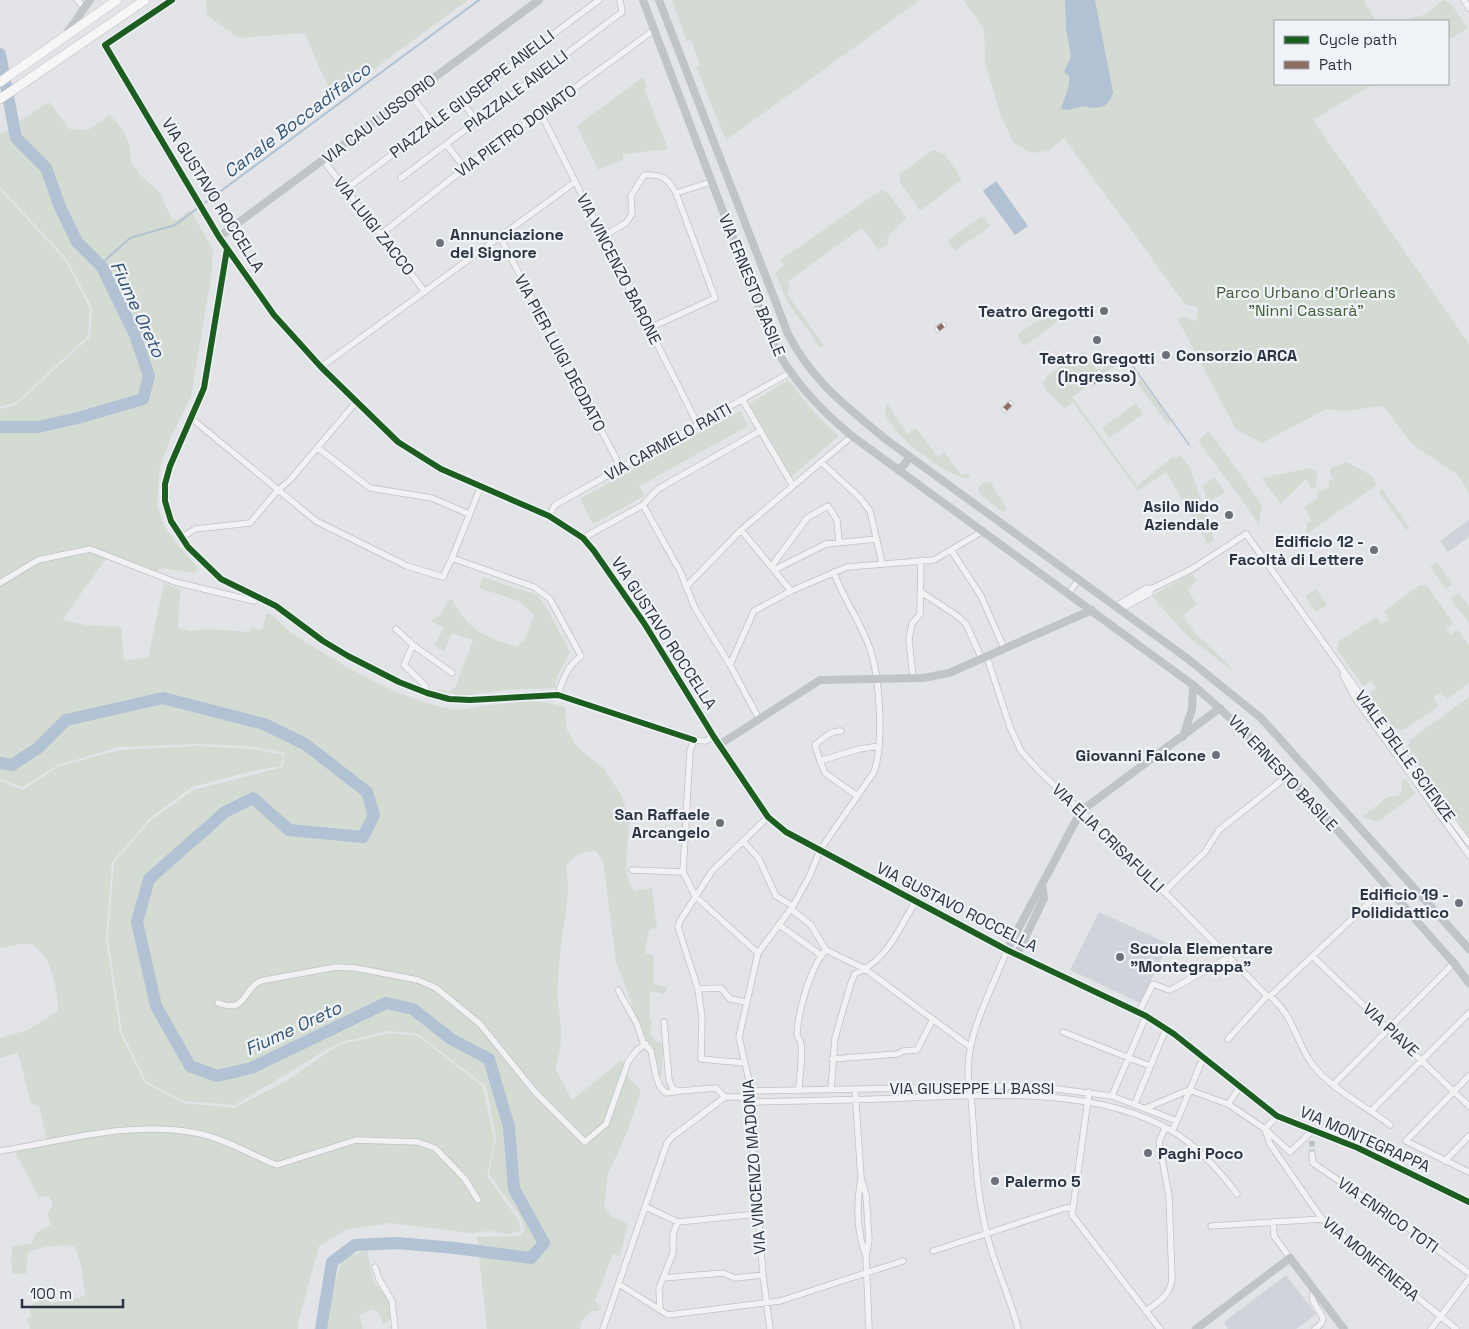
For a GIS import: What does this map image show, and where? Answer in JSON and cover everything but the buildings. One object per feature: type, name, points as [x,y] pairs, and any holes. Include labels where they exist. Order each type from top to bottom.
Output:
[{"type":"main road","points":[[0,82],[117,0]]},
{"type":"main road","points":[[0,100],[144,0]]},
{"type":"street","points":[[77,0],[84,7]]},
{"type":"street","points":[[62,40],[90,0]]},
{"type":"street","name":"VIA GUSTAVO ROCCELLA","points":[[172,0],[105,45],[219,237],[274,315],[321,367],[398,442],[442,469],[549,516],[582,538],[594,551],[644,623],[719,745],[768,817],[786,832],[1007,950],[1142,1014],[1166,1030],[1240,1087]]},
{"type":"street","name":"VIA CAU LUSSORIO","points":[[219,237],[539,0]]},
{"type":"street","name":"PIAZZALE GIUSEPPE ANELLI","points":[[346,189],[599,0]]},
{"type":"street","name":"PIAZZALE ANELLI","points":[[400,178],[622,12],[620,0]]},
{"type":"street","name":"VIA ERNESTO BASILE","points":[[642,0],[772,341],[791,372],[813,402],[852,436],[1193,685],[1248,732],[1454,963],[1469,983]]},
{"type":"street","name":"VIA ERNESTO BASILE","points":[[659,0],[796,349],[837,400],[910,457],[1188,659],[1261,718],[1469,949]]},
{"type":"street","points":[[1464,0],[1469,8]]},
{"type":"street","name":"VIA PIETRO DONATO","points":[[380,235],[465,168],[654,30]]},
{"type":"street","points":[[675,87],[690,81]]},
{"type":"street","points":[[411,95],[432,123]]},
{"type":"street","points":[[462,101],[476,121]]},
{"type":"street","name":"VIA VINCENZO BARONE","points":[[540,112],[698,425]]},
{"type":"street","points":[[446,144],[465,168]]},
{"type":"street","name":"VIA LUIGI ZACCO","points":[[323,160],[425,292]]},
{"type":"street","points":[[603,236],[626,223],[632,214],[631,196],[644,176],[656,175],[668,180],[676,192],[715,298],[650,328]]},
{"type":"street","points":[[321,367],[575,182]]},
{"type":"street","points":[[676,192],[711,182]]},
{"type":"street","name":"VIA PIER LUIGI DEODATO","points":[[500,237],[621,468]]},
{"type":"street","points":[[227,248],[204,388],[170,466],[165,484],[165,501],[171,521],[181,538],[221,579],[276,606],[348,656],[427,694],[449,699],[470,700],[558,696],[694,740],[706,741],[714,737]]},
{"type":"street","name":"VIA CARMELO RAITI","points":[[549,516],[555,505],[791,372]]},
{"type":"street","points":[[1093,382],[1101,376],[1099,373]]},
{"type":"street","points":[[181,538],[195,529],[250,523],[290,480],[357,401]]},
{"type":"street","points":[[742,401],[793,486]]},
{"type":"street","points":[[1005,409],[1010,404]]},
{"type":"street","points":[[191,418],[278,491],[316,520],[407,566],[443,577],[480,486]]},
{"type":"street","points":[[582,538],[643,505],[658,489],[760,431]]},
{"type":"street","points":[[686,586],[741,530],[852,436]]},
{"type":"street","points":[[318,448],[370,488],[432,498],[469,514]]},
{"type":"street","points":[[899,471],[910,457]]},
{"type":"street","points":[[821,462],[860,498],[870,511],[882,563]]},
{"type":"street","points":[[643,505],[696,608],[758,719]]},
{"type":"street","points":[[772,568],[807,518],[828,506],[837,520],[839,542]]},
{"type":"street","points":[[741,530],[791,591]]},
{"type":"street","points":[[730,666],[754,611],[791,591],[847,567],[934,560],[983,531]]},
{"type":"street","name":"VIALE DELLE SCIENZE","points":[[1118,607],[1192,569],[1246,534],[1340,668],[1469,843]]},
{"type":"street","points":[[772,568],[826,544],[877,539]]},
{"type":"street","points":[[0,583],[38,560],[90,550],[175,582],[239,598],[254,600],[257,597]]},
{"type":"street","points":[[951,550],[981,596],[1004,648]]},
{"type":"street","points":[[452,558],[534,586],[550,599],[581,656],[570,664],[563,678],[558,696]]},
{"type":"street","points":[[913,678],[910,639],[912,624],[920,614],[921,560]]},
{"type":"street","name":"VIA VINCENZO MADONIA","points":[[770,1329],[763,1276],[750,1097],[739,1037],[758,953],[792,907],[810,875],[820,850],[856,795],[874,772],[878,758],[877,679],[870,649],[834,572]]},
{"type":"street","points":[[1069,593],[1079,579]]},
{"type":"street","name":"VIA ELIA CRISAFULLI","points":[[921,592],[956,615],[966,624],[984,658],[1010,727],[1022,751],[1039,771],[1164,892],[1227,958],[1288,1015],[1312,1064],[1334,1084],[1372,1110],[1390,1126]]},
{"type":"street","points":[[719,745],[820,680],[913,678],[949,673],[1092,610]]},
{"type":"street","points":[[396,629],[413,645],[452,673]]},
{"type":"street","points":[[413,645],[404,665],[425,685],[427,694]]},
{"type":"street","name":"VIALE DELLE SCIENZE","points":[[1340,668],[1351,692],[1469,855]]},
{"type":"street","points":[[1183,737],[1192,709],[1193,685]]},
{"type":"street","points":[[1018,1329],[1008,1292],[986,1233],[978,1195],[969,1086],[969,1046],[1007,950],[1081,811],[1220,708]]},
{"type":"street","points":[[841,731],[835,731],[824,736],[815,745],[825,773],[856,795]]},
{"type":"street","points":[[694,740],[688,766],[683,872],[695,896],[758,953]]},
{"type":"street","points":[[820,761],[859,749],[879,746]]},
{"type":"street","points":[[1164,892],[1205,852],[1219,830],[1287,776]]},
{"type":"street","points":[[1428,793],[1449,819],[1452,820]]},
{"type":"street","points":[[745,1063],[701,1058],[702,1018],[698,989],[678,928],[680,920],[712,872],[768,817]]},
{"type":"street","name":"VIALE DELLE SCIENZE","points":[[1446,824],[1456,831],[1469,849]]},
{"type":"street","points":[[743,841],[759,858],[776,896],[792,907],[811,925],[826,950],[866,969],[969,1046]]},
{"type":"street","points":[[632,870],[683,872]]},
{"type":"street","points":[[1017,955],[1044,898],[1042,884]]},
{"type":"street","points":[[1228,1039],[1268,996],[1386,887]]},
{"type":"street","points":[[831,1090],[832,1059],[841,1012],[855,974],[866,969],[884,955],[915,902]]},
{"type":"street","points":[[779,925],[821,955]]},
{"type":"street","points":[[799,1090],[801,1042],[797,1037],[798,1030],[809,984],[821,955],[826,950]]},
{"type":"street","name":"VIA PIAVE","points":[[1312,956],[1422,1059],[1469,1106]]},
{"type":"street","points":[[1112,1096],[1128,1057],[1153,984],[1169,990],[1227,958]]},
{"type":"street","points":[[1334,1084],[1454,963]]},
{"type":"street","points":[[218,1003],[228,1006],[238,1004],[244,1000],[250,987],[260,981],[336,967],[356,968],[418,980],[436,988],[480,1024],[535,1092],[585,1142],[606,1124],[628,1062],[637,1050],[646,1044]]},
{"type":"street","points":[[698,989],[721,988],[730,999],[746,1002]]},
{"type":"street","points":[[604,1329],[667,1143],[672,1137],[726,1097],[716,1088],[666,1093],[660,1088],[651,1051],[618,990]]},
{"type":"street","points":[[1372,1110],[1469,1013]]},
{"type":"street","points":[[832,1059],[897,1054],[903,1051],[917,1050],[932,1019]]},
{"type":"street","points":[[664,1022],[669,1080],[673,1089],[680,1091]]},
{"type":"street","points":[[1135,1104],[1166,1030]]},
{"type":"street","points":[[1063,1032],[1150,1066]]},
{"type":"street","points":[[1172,1131],[1203,1058]]},
{"type":"street","points":[[1469,1076],[1406,1141],[1469,1172]]},
{"type":"street","name":"VIA GIUSEPPE LI BASSI","points":[[750,1097],[799,1090],[1033,1086],[1112,1096],[1177,1121]]},
{"type":"street","points":[[1228,1104],[1240,1087]]},
{"type":"street","name":"VIA MONTEGRAPPA","points":[[1240,1087],[1277,1116],[1358,1148],[1469,1202]]},
{"type":"street","points":[[855,1089],[861,1178],[866,1194],[869,1240],[866,1256],[869,1329]]},
{"type":"street","points":[[1146,1108],[1189,1090],[1228,1104],[1265,1129],[1290,1152],[1311,1131]]},
{"type":"street","points":[[1089,1092],[1072,1215],[1160,1329]]},
{"type":"street","name":"VIA GIUSEPPE LI BASSI","points":[[726,1097],[855,1100],[1028,1096],[1088,1102],[1123,1111],[1172,1131],[1200,1153],[1224,1177],[1237,1194]]},
{"type":"street","points":[[1265,1129],[1277,1116]]},
{"type":"street","points":[[1146,1311],[1166,1296],[1171,1288],[1172,1279],[1169,1196],[1159,1142],[1165,1128]]},
{"type":"street","points":[[0,1151],[117,1131],[163,1129],[197,1133],[224,1142],[277,1165],[356,1140],[418,1142],[434,1148],[465,1179],[478,1200]]},
{"type":"street","name":"VIA MONFENERA","points":[[1265,1129],[1270,1144],[1322,1219],[1456,1329]]},
{"type":"street","points":[[1311,1131],[1312,1141]]},
{"type":"street","points":[[1445,1161],[1469,1136]]},
{"type":"street","name":"VIA ENRICO TOTI","points":[[1312,1154],[1313,1163],[1414,1232],[1469,1273]]},
{"type":"street","points":[[646,1207],[678,1222],[758,1214]]},
{"type":"street","points":[[933,1251],[1064,1208],[1073,1208]]},
{"type":"street","points":[[1211,1226],[1322,1219]]},
{"type":"street","points":[[660,1310],[659,1288],[673,1253],[673,1234],[678,1222]]},
{"type":"street","points":[[1274,1222],[1274,1236],[1344,1329]]},
{"type":"street","points":[[1196,1329],[1290,1258]]},
{"type":"street","points":[[619,1284],[668,1315],[780,1301],[903,1261]]},
{"type":"street","points":[[375,1267],[379,1279],[392,1302],[395,1329]]},
{"type":"street","points":[[663,1278],[723,1273],[735,1278],[763,1276]]},
{"type":"street","points":[[1431,1329],[1469,1279]]},
{"type":"street","points":[[1313,1288],[1313,1301],[1323,1318],[1321,1324],[1315,1329]]},
{"type":"street","points":[[1334,1329],[1338,1321]]},
{"type":"shaded area","points":[[1469,520],[1469,537],[1448,552],[1440,541]]},
{"type":"shaded area","name":"Scuola Elementare \"Montegrappa\"","points":[[1099,912],[1169,944],[1140,1003],[1070,970]]},
{"type":"shaded area","points":[[1286,1275],[1316,1314],[1296,1329],[1228,1329],[1224,1322]]},
{"type":"green space","points":[[206,0],[468,0],[333,99],[305,33],[238,38],[207,15]]},
{"type":"green space","points":[[672,0],[920,0],[726,140],[696,67],[700,65],[691,40],[687,41]]},
{"type":"green space","name":"Parco Urbano d'Orleans \"Ninni Cassarà\"","points":[[963,0],[1363,0],[1375,20],[1274,20],[1274,85],[1371,85],[1313,120],[1469,344],[1469,493],[1458,475],[1412,444],[1383,406],[1344,411],[1326,409],[1262,443],[1236,429],[1178,320],[1183,316],[1193,321],[1197,319],[1198,308],[1185,304],[1064,138],[1048,151],[1031,153],[1013,142],[1001,116],[985,62],[984,29]]},
{"type":"green space","points":[[1443,0],[1451,4],[1468,28],[1449,39],[1449,20],[1404,20],[1427,14]]},
{"type":"green space","points":[[643,77],[647,87],[644,89],[668,149],[623,154],[623,160],[598,170],[577,126]]},
{"type":"green space","points":[[49,102],[69,129],[88,130],[110,115],[126,135],[130,147],[130,160],[141,176],[160,193],[172,220],[177,220],[190,210],[213,249],[211,278],[191,397],[172,434],[160,466],[157,504],[164,526],[180,548],[198,567],[194,573],[162,568],[156,572],[108,556],[62,620],[86,625],[121,627],[124,660],[148,658],[164,583],[180,590],[178,628],[191,631],[208,629],[250,632],[252,628],[262,630],[267,613],[293,634],[369,679],[389,689],[431,704],[458,710],[522,702],[543,702],[565,707],[567,731],[579,749],[603,768],[622,796],[626,811],[630,810],[626,867],[628,880],[634,891],[652,888],[657,927],[649,930],[645,953],[654,956],[653,983],[667,988],[664,994],[650,991],[649,1019],[652,1021],[650,1033],[656,1041],[663,1044],[662,1073],[659,1075],[653,1047],[643,1035],[616,961],[603,861],[596,851],[586,852],[578,854],[566,867],[568,890],[561,943],[558,989],[561,1043],[555,1068],[572,1100],[622,1060],[628,1077],[641,1091],[627,1132],[608,1174],[604,1208],[613,1217],[628,1224],[620,1256],[613,1254],[595,1301],[601,1307],[598,1311],[591,1311],[581,1322],[580,1329],[487,1329],[477,1237],[519,1236],[525,1231],[519,1215],[489,1174],[496,1137],[486,1086],[418,1034],[389,1031],[338,1043],[235,1105],[183,1101],[146,1081],[122,1032],[108,938],[114,863],[150,821],[193,790],[283,767],[284,753],[247,746],[197,744],[119,747],[58,765],[22,787],[0,779],[0,409],[16,405],[90,337],[92,307],[66,258],[0,187],[0,134]]},
{"type":"green space","points":[[933,150],[945,155],[962,179],[920,211],[900,182],[900,174]]},
{"type":"green space","points":[[0,190],[65,260],[90,308],[88,336],[16,402],[0,407]]},
{"type":"green space","points":[[881,190],[888,193],[907,218],[887,237],[888,244],[879,250],[864,230],[860,229],[787,282],[790,286],[787,294],[825,347],[820,347],[788,303],[775,273],[785,265],[779,261]]},
{"type":"green space","points":[[982,216],[990,226],[955,251],[947,241]]},
{"type":"green space","points":[[1051,311],[1058,321],[1024,346],[1017,335]]},
{"type":"green space","points":[[1081,352],[1084,352],[1098,372],[1112,362],[1115,366],[1072,397],[1137,486],[1174,456],[1176,458],[1180,455],[1190,467],[1214,540],[1212,542],[1207,543],[1166,472],[1138,491],[1073,402],[1065,408],[1050,395],[1042,383],[1047,379],[1046,377]]},
{"type":"green space","points":[[788,380],[814,412],[839,436],[791,477],[749,404]]},
{"type":"green space","points":[[1141,380],[1171,421],[1168,424],[1137,383]]},
{"type":"green space","points":[[887,403],[907,434],[916,428],[938,457],[944,452],[961,475],[968,474],[970,478],[964,478],[947,470],[905,440],[885,415]]},
{"type":"green space","points":[[1136,403],[1143,414],[1109,438],[1102,428]]},
{"type":"green space","points":[[740,411],[748,426],[639,486],[644,496],[593,524],[580,499]]},
{"type":"green space","points":[[1209,431],[1260,502],[1262,506],[1259,524],[1198,440]]},
{"type":"green space","points":[[1347,462],[1372,476],[1377,485],[1306,534],[1307,523],[1312,521],[1304,507],[1318,498],[1316,494],[1330,486],[1328,481],[1333,479],[1329,469]]},
{"type":"green space","points":[[1310,468],[1317,472],[1316,487],[1312,488],[1306,479],[1281,504],[1262,478]]},
{"type":"green space","points":[[1214,477],[1225,492],[1207,503],[1203,486]]},
{"type":"green space","points":[[985,482],[991,483],[1007,509],[1003,512],[982,496],[977,489]]},
{"type":"green space","points":[[1382,489],[1410,528],[1406,530],[1379,492]]},
{"type":"green space","points":[[1437,562],[1452,584],[1446,589],[1430,567]]},
{"type":"green space","points":[[1191,573],[1197,580],[1187,590],[1197,604],[1182,616],[1196,634],[1230,666],[1229,668],[1187,636],[1152,596]]},
{"type":"green space","points":[[483,577],[537,595],[545,605],[570,652],[557,677],[555,688],[504,690],[462,696],[439,691],[438,689],[450,691],[455,688],[473,640],[452,633],[444,651],[434,646],[444,628],[430,621],[439,616],[451,598],[470,625],[485,635],[516,647],[525,640],[534,615],[519,601],[479,588]]},
{"type":"green space","points":[[1420,585],[1427,586],[1453,623],[1446,629],[1450,635],[1458,630],[1469,645],[1469,683],[1447,699],[1441,692],[1433,697],[1439,706],[1404,730],[1393,728],[1369,694],[1376,688],[1371,681],[1363,686],[1337,650],[1339,641],[1376,617],[1382,624],[1389,619],[1384,611]]},
{"type":"green space","points":[[1316,589],[1327,605],[1316,612],[1305,596]]},
{"type":"green space","points":[[1459,593],[1469,606],[1469,623],[1451,599]]},
{"type":"green space","points":[[1469,697],[1469,836],[1408,750],[1410,740]]},
{"type":"green space","points":[[198,746],[254,749],[283,755],[281,766],[252,771],[192,787],[149,819],[112,862],[106,939],[120,1033],[145,1083],[183,1103],[234,1108],[285,1082],[340,1044],[392,1033],[418,1036],[483,1087],[494,1140],[487,1176],[519,1221],[521,1231],[507,1234],[489,1231],[471,1233],[391,1223],[347,1229],[319,1246],[298,1329],[30,1329],[27,1319],[31,1317],[30,1307],[43,1299],[52,1303],[85,1296],[82,1269],[75,1247],[45,1247],[28,1252],[26,1274],[13,1274],[11,1261],[13,1246],[32,1243],[36,1233],[51,1225],[47,1213],[53,1206],[50,1196],[39,1197],[15,1152],[42,1146],[47,1141],[39,1106],[31,1103],[18,1053],[0,1058],[0,1038],[28,1030],[58,1011],[53,977],[45,957],[33,944],[0,948],[0,781],[22,790],[60,766],[120,750]]},
{"type":"green space","points":[[1405,778],[1415,794],[1378,822],[1362,817],[1389,796],[1397,796],[1401,793]]},
{"type":"green space","points":[[367,1250],[373,1281],[391,1302],[391,1319],[384,1324],[378,1312],[372,1309],[359,1315],[363,1329],[326,1329],[332,1290],[343,1258]]},
{"type":"water","points":[[1065,0],[1095,0],[1113,92],[1109,102],[1098,108],[1083,106],[1068,110],[1061,109],[1069,85],[1069,76],[1064,72],[1071,57],[1066,28]]},
{"type":"water","points":[[996,181],[1028,226],[1015,235],[983,191]]},
{"type":"water","points":[[1129,362],[1190,445],[1189,446]]},
{"type":"waterway","name":"Canale Boccadifalco","points":[[202,205],[479,0]]},
{"type":"waterway","name":"Fiume Oreto","points":[[0,54],[16,138],[46,168],[60,207],[77,242],[102,267],[135,335],[149,376],[143,399],[78,418],[38,427],[0,427]]},
{"type":"waterway","name":"Canale Boccadifalco","points":[[100,265],[130,238],[175,225],[198,208]]},
{"type":"waterway","name":"Fiume Oreto","points":[[0,763],[12,765],[38,748],[66,720],[163,698],[264,724],[305,744],[367,792],[374,815],[363,837],[289,830],[253,798],[225,812],[149,879],[137,922],[156,1006],[190,1066],[217,1076],[251,1068],[386,1003],[413,1009],[451,1039],[489,1059],[509,1127],[514,1189],[544,1243],[531,1258],[397,1243],[355,1245],[332,1262],[321,1329]]},
{"type":"tunnel","points":[[1312,1141],[1312,1154]]},
{"type":"marked path","points":[[938,329],[943,325]]},
{"type":"marked path","points":[[1093,382],[1101,376],[1099,373]]},
{"type":"marked path","points":[[1005,409],[1010,404]]},
{"type":"cycle path","points":[[172,0],[105,45],[219,237],[274,315],[321,367],[398,442],[441,469],[549,516],[583,538],[644,623],[714,737],[768,817],[786,832],[1007,950],[1146,1016],[1174,1034],[1277,1116],[1358,1148],[1469,1202]]},
{"type":"cycle path","points":[[227,249],[204,388],[170,466],[165,484],[165,501],[171,521],[188,547],[221,579],[276,606],[323,641],[348,656],[399,682],[427,693],[449,699],[470,700],[558,695],[694,740]]},
{"type":"place","name":"Annunciazione del Signore","points":[[440,243]]},
{"type":"place","name":"Teatro Gregotti","points":[[1104,311]]},
{"type":"place","name":"Teatro Gregotti (Ingresso)","points":[[1097,340]]},
{"type":"place","name":"Consorzio ARCA","points":[[1166,355]]},
{"type":"place","name":"Asilo Nido Aziendale","points":[[1229,515]]},
{"type":"place","name":"Edificio 12 - Facoltà di Lettere","points":[[1374,550]]},
{"type":"place","name":"Giovanni Falcone","points":[[1216,755]]},
{"type":"place","name":"San Raffaele Arcangelo","points":[[720,823]]},
{"type":"place","name":"Edificio 19 - Polididattico","points":[[1459,903]]},
{"type":"place","name":"Scuola Elementare \"Montegrappa\"","points":[[1120,957]]},
{"type":"place","name":"Paghi Poco","points":[[1148,1153]]},
{"type":"place","name":"Palermo 5","points":[[995,1181]]}]
